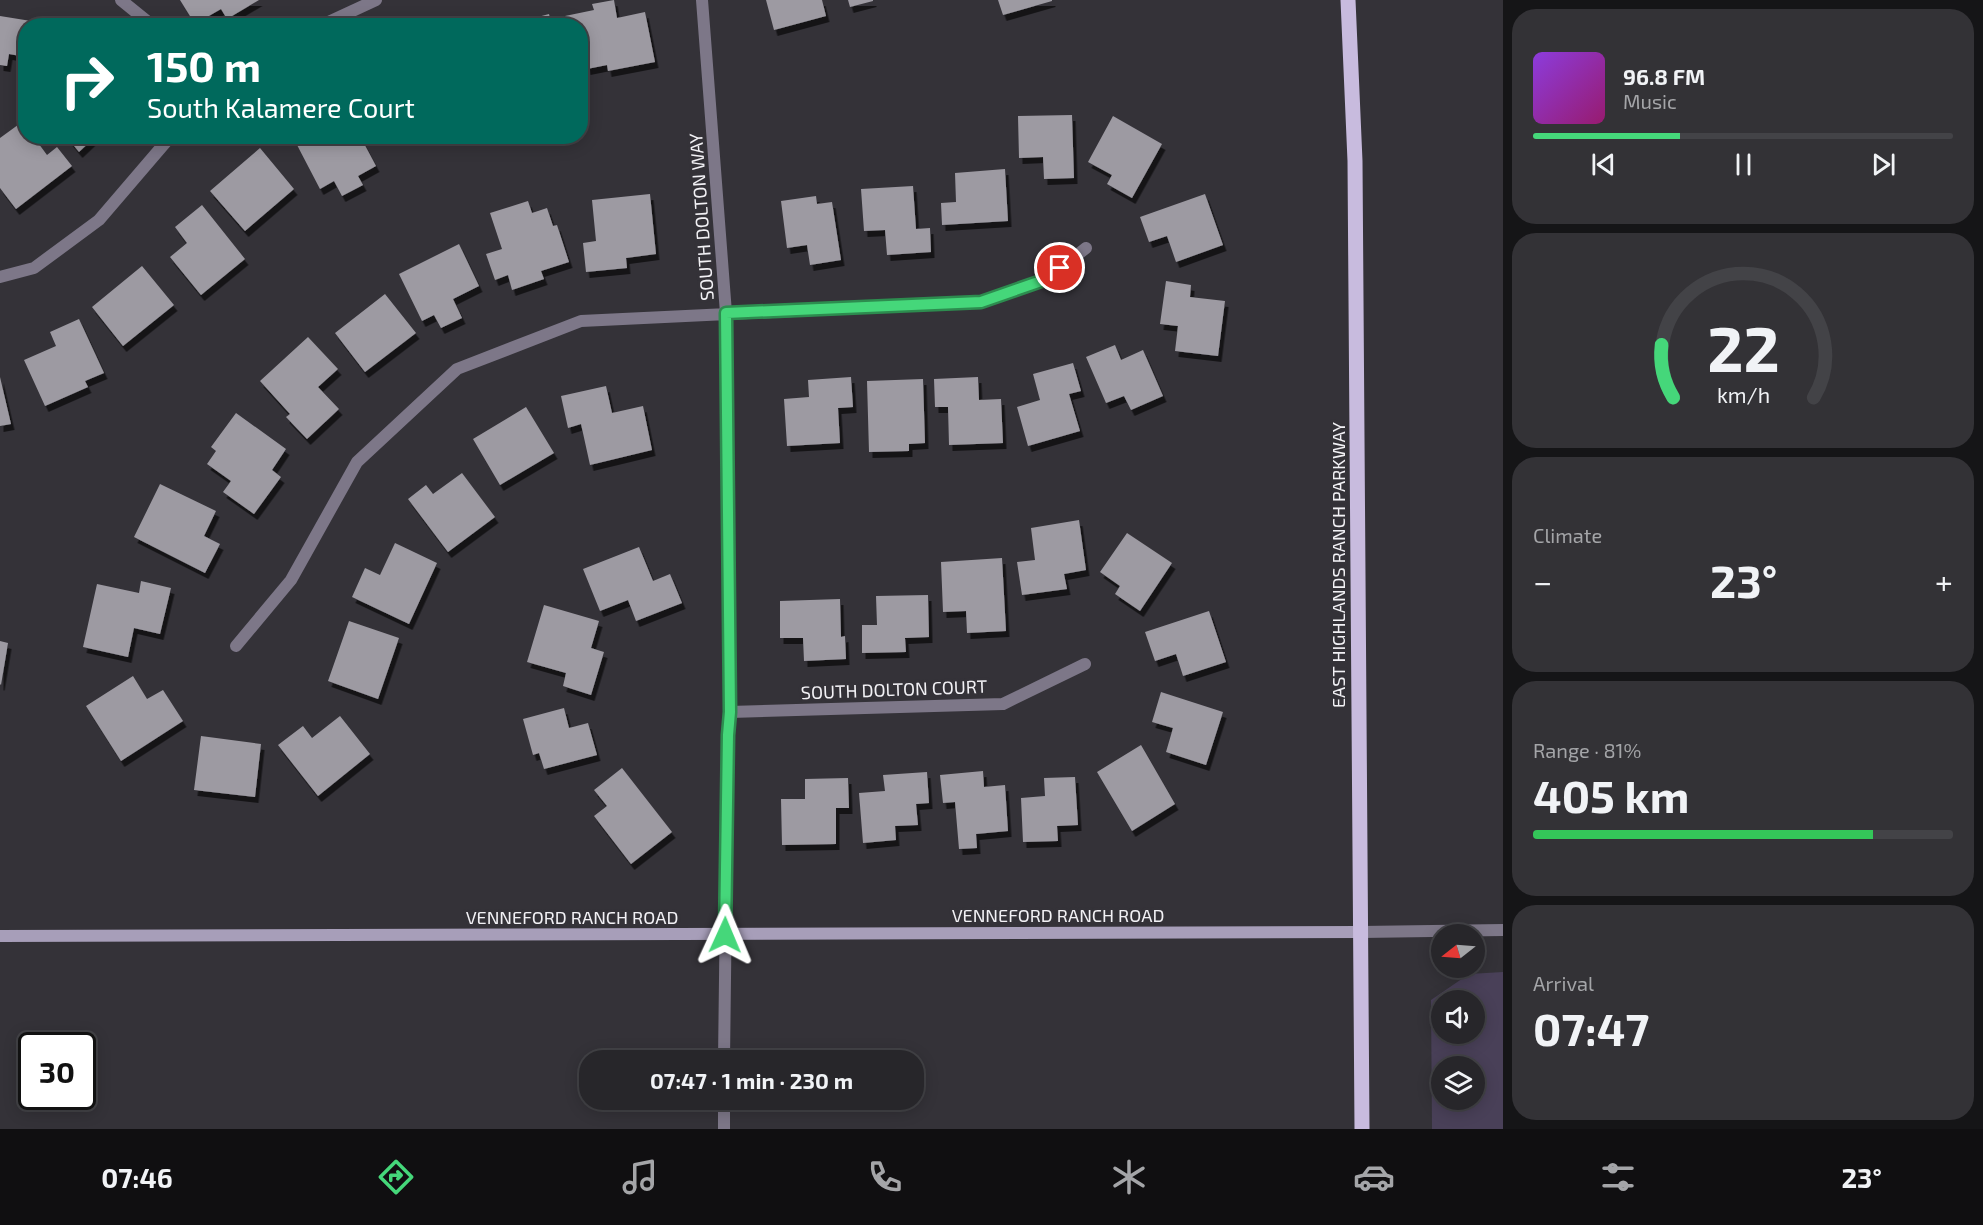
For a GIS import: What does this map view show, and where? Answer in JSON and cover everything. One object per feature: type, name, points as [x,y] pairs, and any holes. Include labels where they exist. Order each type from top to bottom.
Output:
[{"type":"main road","name":"EAST HIGHLANDS RANCH PARKWAY","points":[[1348,0],[1355,160],[1362,1129]]},
{"type":"street","points":[[121,0],[143,18]]},
{"type":"street","points":[[337,18],[376,0]]},
{"type":"street","name":"SOUTH DOLTON WAY","points":[[702,0],[726,313],[730,712],[724,1050]]},
{"type":"street","points":[[0,277],[34,268],[99,220],[164,144]]},
{"type":"street","points":[[237,646],[291,579],[357,462],[457,369],[581,321],[981,302],[1047,279],[1086,248]]},
{"type":"street","name":"SOUTH DOLTON COURT","points":[[730,712],[1003,704],[1085,664]]},
{"type":"street","points":[[1361,932],[1503,930]]},
{"type":"street","name":"VENNEFORD RANCH ROAD","points":[[0,936],[1361,932]]},
{"type":"street","points":[[724,1110],[724,1129]]},
{"type":"shaded area","points":[[1503,972],[1503,1129],[1432,1129],[1432,1110],[1485,1110],[1485,1056],[1431,1056],[1431,1044],[1485,1044],[1485,990],[1446,990],[1463,978],[1485,978],[1485,973]]},
{"type":"building","points":[[180,0],[259,0],[229,18],[221,9],[205,18],[191,18]]},
{"type":"building","points":[[614,0],[617,18],[645,12],[655,62],[608,71],[607,65],[588,69],[588,18],[565,18],[565,16],[594,10],[592,4]]},
{"type":"building","points":[[766,0],[822,0],[826,16],[774,30]]},
{"type":"building","points":[[848,0],[873,0],[873,1],[850,7]]},
{"type":"building","points":[[998,0],[1052,0],[1052,1],[1003,15]]},
{"type":"building","points":[[549,14],[550,18],[534,18]]},
{"type":"building","points":[[0,16],[18,19],[18,56],[9,54],[7,66],[0,65]]},
{"type":"building","points":[[1072,115],[1074,178],[1044,179],[1043,157],[1019,158],[1018,116]]},
{"type":"building","points":[[1113,116],[1162,144],[1132,198],[1107,184],[1112,175],[1088,162]]},
{"type":"building","points":[[18,125],[18,144],[39,144],[47,155],[57,147],[72,166],[16,209],[0,188],[0,138]]},
{"type":"building","points":[[72,144],[88,144],[79,152]]},
{"type":"building","points":[[297,144],[364,144],[376,166],[358,176],[363,185],[342,196],[334,181],[320,189]]},
{"type":"building","points":[[260,148],[294,189],[245,231],[210,191]]},
{"type":"building","points":[[1005,169],[1008,221],[942,225],[941,203],[956,202],[955,173]]},
{"type":"building","points":[[913,186],[916,229],[930,228],[931,252],[887,255],[885,230],[864,231],[861,189]]},
{"type":"building","points":[[650,194],[656,254],[626,258],[627,268],[586,272],[583,243],[596,241],[592,200]]},
{"type":"building","points":[[1205,194],[1223,245],[1176,262],[1167,236],[1149,242],[1140,217]]},
{"type":"building","points":[[816,196],[817,204],[832,202],[841,260],[810,265],[807,245],[787,248],[781,201]]},
{"type":"building","points":[[528,201],[532,213],[547,208],[553,226],[557,225],[569,262],[541,271],[544,279],[512,290],[508,275],[495,280],[486,254],[502,249],[490,213]]},
{"type":"building","points":[[202,205],[245,259],[201,295],[170,257],[187,243],[175,227]]},
{"type":"building","points":[[459,244],[479,286],[453,299],[462,318],[441,328],[434,315],[422,321],[399,274]]},
{"type":"building","points":[[142,266],[174,305],[123,346],[92,307]]},
{"type":"building","points":[[1166,281],[1191,285],[1190,297],[1225,301],[1218,356],[1175,351],[1178,326],[1160,324]]},
{"type":"building","points":[[385,294],[416,333],[365,372],[335,333]]},
{"type":"building","points":[[79,319],[104,373],[85,381],[88,387],[45,406],[24,360],[56,346],[50,332]]},
{"type":"building","points":[[308,337],[338,369],[318,387],[339,409],[307,439],[286,417],[290,414],[260,381]]},
{"type":"building","points":[[1115,345],[1121,360],[1143,350],[1163,396],[1131,410],[1124,396],[1106,403],[1086,357]]},
{"type":"building","points":[[1073,363],[1081,391],[1069,394],[1080,431],[1028,446],[1017,407],[1040,400],[1033,374]]},
{"type":"building","points":[[0,377],[11,424],[0,426]]},
{"type":"building","points":[[851,377],[853,407],[838,408],[840,443],[787,446],[784,399],[809,397],[808,380]]},
{"type":"building","points":[[978,377],[979,400],[1001,399],[1003,443],[949,445],[948,407],[935,407],[934,379]]},
{"type":"building","points":[[923,379],[925,443],[909,444],[909,451],[869,452],[867,381]]},
{"type":"building","points":[[606,386],[612,413],[643,406],[652,450],[590,465],[581,424],[568,428],[561,396]]},
{"type":"building","points":[[526,407],[554,453],[500,485],[473,439]]},
{"type":"building","points":[[236,413],[286,449],[272,470],[281,477],[254,514],[223,492],[231,481],[207,464],[216,451],[211,447]]},
{"type":"building","points":[[462,473],[495,517],[448,552],[408,499],[426,485],[433,494]]},
{"type":"building","points":[[160,484],[216,511],[204,536],[220,544],[205,573],[134,537]]},
{"type":"building","points":[[1079,520],[1086,570],[1064,574],[1067,589],[1022,595],[1017,562],[1035,560],[1031,528]]},
{"type":"building","points":[[1127,533],[1172,563],[1140,611],[1115,594],[1120,586],[1100,572]]},
{"type":"building","points":[[395,543],[437,563],[409,624],[352,597],[365,568],[380,575]]},
{"type":"building","points":[[639,547],[653,581],[670,574],[682,603],[636,621],[628,600],[600,611],[583,569]]},
{"type":"building","points":[[1002,558],[1006,631],[967,633],[966,611],[943,612],[941,562]]},
{"type":"building","points":[[141,581],[171,588],[160,634],[134,628],[128,657],[83,647],[97,584],[139,593]]},
{"type":"building","points":[[928,595],[929,637],[905,638],[906,652],[862,653],[862,625],[877,625],[876,596]]},
{"type":"building","points":[[840,599],[841,637],[845,636],[846,659],[804,661],[803,638],[780,638],[780,601]]},
{"type":"building","points":[[544,605],[599,621],[591,648],[604,652],[591,695],[563,686],[566,673],[527,662]]},
{"type":"building","points":[[1209,611],[1226,662],[1183,676],[1176,654],[1155,661],[1145,632]]},
{"type":"building","points":[[349,621],[399,638],[378,699],[328,681]]},
{"type":"building","points":[[0,641],[8,643],[1,685],[0,684]]},
{"type":"building","points":[[133,676],[147,699],[163,690],[183,721],[121,761],[86,706]]},
{"type":"building","points":[[1161,692],[1223,712],[1206,765],[1166,752],[1173,728],[1152,722]]},
{"type":"building","points":[[564,708],[569,728],[588,723],[597,755],[544,769],[539,753],[533,755],[523,719]]},
{"type":"building","points":[[340,716],[370,754],[318,796],[278,745],[303,726],[312,738]]},
{"type":"building","points":[[201,736],[261,744],[255,797],[194,790]]},
{"type":"building","points":[[1141,745],[1175,804],[1132,831],[1097,772]]},
{"type":"building","points":[[622,768],[672,832],[631,864],[594,816],[607,806],[594,790]]},
{"type":"building","points":[[983,771],[984,787],[1005,785],[1008,831],[976,834],[977,848],[959,849],[955,802],[943,803],[940,775]]},
{"type":"building","points":[[927,772],[929,803],[916,804],[918,825],[895,826],[896,840],[863,843],[859,793],[885,791],[883,775]]},
{"type":"building","points":[[1075,777],[1078,825],[1057,826],[1058,841],[1023,842],[1021,798],[1045,796],[1044,778]]},
{"type":"building","points":[[848,778],[849,808],[836,808],[836,844],[782,845],[781,799],[805,799],[805,779]]},
{"type":"route","points":[[725,935],[730,712],[726,313],[981,302],[1047,279],[1060,268]]}]
